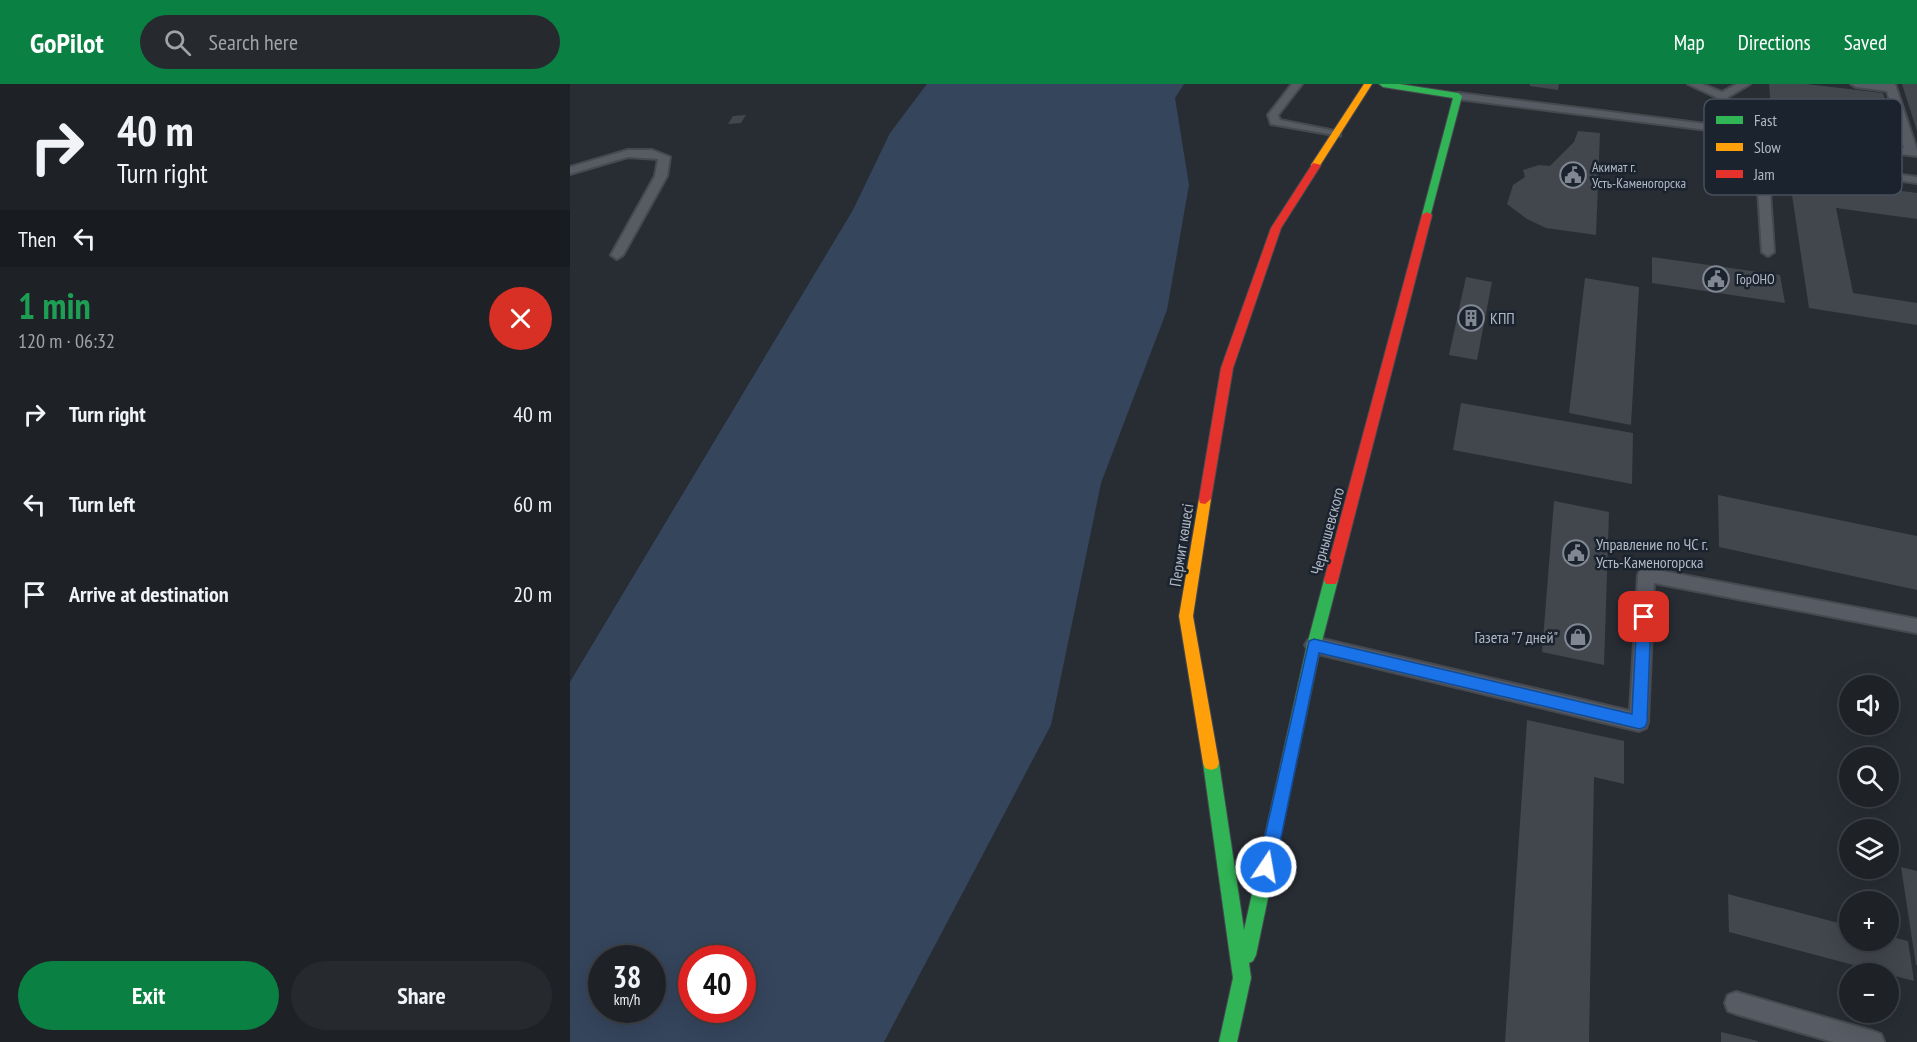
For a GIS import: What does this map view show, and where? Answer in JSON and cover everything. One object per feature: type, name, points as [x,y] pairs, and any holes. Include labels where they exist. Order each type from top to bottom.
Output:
[{"type":"street","name":"Пермит көшесі","points":[[1228,1042],[1242,978],[1221,823],[1186,616],[1227,368],[1276,228],[1368,84]]},
{"type":"street","points":[[1383,84],[1458,96]]},
{"type":"street","name":"Чернышевского","points":[[1242,978],[1314,645],[1458,96]]},
{"type":"lane","points":[[1297,84],[1273,115],[1275,122],[1336,134]]},
{"type":"lane","points":[[1693,84],[1723,96]]},
{"type":"lane","points":[[1723,96],[1745,84]]},
{"type":"lane","points":[[1856,84],[1891,86]]},
{"type":"lane","points":[[1458,96],[1704,126]]},
{"type":"lane","points":[[1902,122],[1914,152]]},
{"type":"lane","points":[[570,171],[612,156],[647,151],[664,157],[661,176],[617,255]]},
{"type":"lane","points":[[1902,178],[1917,180]]},
{"type":"lane","points":[[1764,195],[1768,252]]},
{"type":"lane","points":[[1314,645],[1640,722],[1646,575],[1917,626]]},
{"type":"lane","points":[[1736,1003],[1873,1042]]},
{"type":"water","points":[[927,84],[1184,84],[1175,98],[1189,185],[1167,310],[1101,483],[1051,725],[884,1042],[570,1042],[570,682],[853,210],[890,133]]},
{"type":"building","points":[[1530,84],[1559,84],[1558,90],[1530,86]]},
{"type":"building","points":[[1769,84],[1806,84],[1883,93],[1885,99],[1770,99]]},
{"type":"building","points":[[1902,84],[1917,84],[1917,131]]},
{"type":"building","points":[[746,115],[741,123],[728,124],[733,116]]},
{"type":"building","points":[[1578,131],[1600,133],[1596,235],[1546,228],[1527,219],[1507,204],[1513,185],[1525,177],[1523,170],[1539,165],[1550,166],[1574,142]]},
{"type":"building","points":[[1902,191],[1917,193],[1917,219],[1836,208],[1853,293],[1917,303],[1917,325],[1809,308],[1792,195],[1902,195]]},
{"type":"building","name":"ГорОНО","points":[[1652,257],[1780,275],[1785,303],[1652,283]]},
{"type":"building","name":"КПП","points":[[1466,277],[1492,282],[1477,360],[1449,355]]},
{"type":"building","points":[[1585,278],[1639,287],[1631,425],[1569,413]]},
{"type":"building","points":[[1461,403],[1633,433],[1632,484],[1453,450]]},
{"type":"building","points":[[1718,495],[1917,536],[1917,590],[1719,547]]},
{"type":"building","points":[[1554,501],[1609,512],[1604,665],[1542,652]]},
{"type":"building","points":[[1527,720],[1624,741],[1624,784],[1594,777],[1589,1042],[1505,1042]]},
{"type":"building","points":[[1901,867],[1917,871],[1917,965],[1916,965]]},
{"type":"building","points":[[1728,894],[1839,923],[1839,951],[1899,951],[1899,939],[1908,941],[1914,981],[1899,977],[1899,963],[1846,963],[1729,932]]},
{"type":"building","points":[[1721,1032],[1758,1041],[1758,1042],[1721,1042]]},
{"type":"traffic: fast","points":[[1383,84],[1458,96],[1427,215]]},
{"type":"traffic: fast","points":[[1247,955],[1314,645],[1331,580]]},
{"type":"traffic: fast","points":[[1211,763],[1242,978],[1228,1042]]},
{"type":"traffic: slow","points":[[1316,165],[1368,84]]},
{"type":"traffic: slow","points":[[1205,499],[1186,616],[1211,763]]},
{"type":"traffic: jam","points":[[1205,499],[1227,368],[1276,228],[1316,165]]},
{"type":"traffic: jam","points":[[1331,580],[1427,215]]},
{"type":"place","name":"Акимат г. Усть-Каменогорска","points":[[1573,175]]},
{"type":"place","name":"ГорОНО","points":[[1716,279]]},
{"type":"place","name":"КПП","points":[[1471,318]]},
{"type":"place","name":"Управление по ЧС г. Усть-Каменогорска","points":[[1576,553]]},
{"type":"place","name":"Газета \"7 дней\"","points":[[1578,637]]},
{"type":"route","points":[[1266,867],[1314,645],[1640,722],[1644,617]]}]
